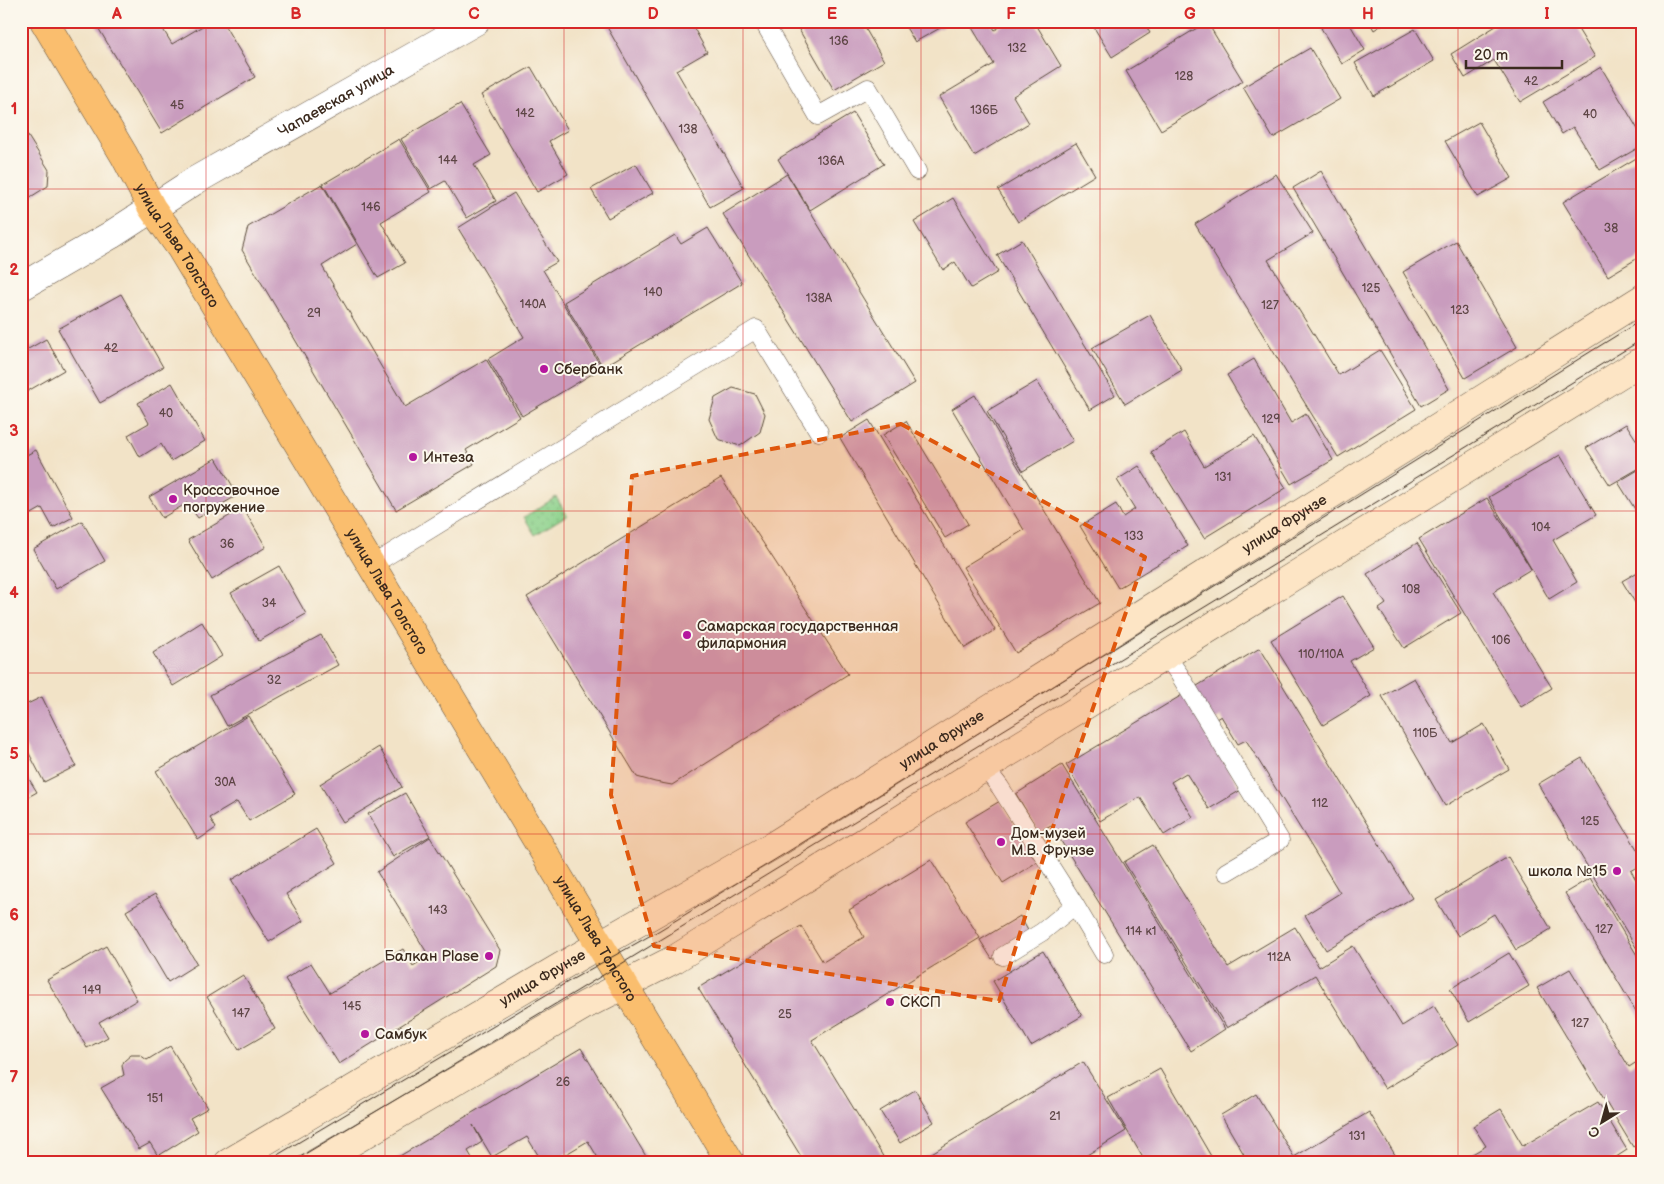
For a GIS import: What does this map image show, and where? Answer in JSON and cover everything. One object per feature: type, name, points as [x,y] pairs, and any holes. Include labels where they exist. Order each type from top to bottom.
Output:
[{"type":"main road","name":"улица Льва Толстого","points":[[44,21],[124,155],[152,208],[181,249],[731,1163]]},
{"type":"main road","name":"улица Фрунзе","points":[[228,1163],[562,966],[774,845],[1643,298]]},
{"type":"main road","points":[[316,1163],[585,1006],[675,959],[1643,360]]},
{"type":"street","name":"Чапаевская улица","points":[[21,287],[111,235],[196,180],[476,21]]},
{"type":"lane","points":[[763,21],[818,116],[868,88],[917,171]]},
{"type":"lane","points":[[372,565],[756,329],[819,432]]},
{"type":"lane","points":[[1166,656],[1179,674],[1280,840],[1226,872]]},
{"type":"lane","points":[[985,768],[1000,787],[1104,954]]},
{"type":"lane","points":[[1003,956],[1042,932],[1075,905]]},
{"type":"highlighted area","points":[[901,424],[1145,557],[1062,798],[999,1001],[654,946],[611,795],[632,476]]},
{"type":"green space","points":[[556,497],[567,515],[535,535],[524,517]]},
{"type":"building","points":[[94,21],[158,21],[172,44],[211,21],[222,21],[255,77],[162,133]]},
{"type":"building","points":[[617,21],[690,21],[707,52],[676,70],[744,188],[710,207],[607,27]]},
{"type":"building","points":[[794,21],[861,21],[884,61],[834,90]]},
{"type":"building","points":[[902,21],[948,21],[949,23],[915,42]]},
{"type":"building","points":[[968,21],[989,21],[995,30],[1009,21],[1034,21],[1061,66],[1013,96],[1029,123],[974,156],[939,97],[994,64]]},
{"type":"building","points":[[1090,21],[1143,21],[1150,33],[1112,57]]},
{"type":"building","points":[[1333,21],[1348,21],[1365,50],[1342,64],[1321,28]]},
{"type":"building","points":[[1369,21],[1388,21],[1374,30]]},
{"type":"building","points":[[1504,21],[1573,21],[1595,57],[1520,102],[1494,60],[1465,78],[1451,54]]},
{"type":"building","points":[[1207,22],[1243,81],[1161,130],[1126,71]]},
{"type":"building","points":[[1415,29],[1434,61],[1374,96],[1355,63]]},
{"type":"building","points":[[1310,48],[1340,99],[1273,138],[1243,87]]},
{"type":"building","points":[[531,67],[568,130],[549,141],[568,174],[537,192],[481,95]]},
{"type":"building","points":[[1601,67],[1643,138],[1643,145],[1600,170],[1573,127],[1562,134],[1543,102]]},
{"type":"building","points":[[460,104],[491,155],[474,165],[496,201],[467,218],[445,181],[431,189],[401,139]]},
{"type":"building","points":[[853,113],[884,164],[810,210],[778,159]]},
{"type":"building","points":[[1479,122],[1512,178],[1478,197],[1445,141]]},
{"type":"building","points":[[21,125],[49,170],[48,186],[21,203]]},
{"type":"building","points":[[399,139],[431,192],[381,222],[405,263],[378,278],[323,184]]},
{"type":"building","points":[[1076,143],[1095,175],[1018,222],[998,190]]},
{"type":"building","points":[[1643,154],[1643,255],[1608,276],[1563,202]]},
{"type":"building","points":[[636,164],[653,193],[608,218],[591,189]]},
{"type":"building","points":[[1321,171],[1449,389],[1421,406],[1293,188]]},
{"type":"building","points":[[787,174],[915,383],[852,422],[723,214]]},
{"type":"building","points":[[1276,174],[1313,233],[1268,260],[1339,375],[1380,350],[1416,409],[1338,457],[1195,224]]},
{"type":"building","points":[[322,184],[357,244],[322,266],[405,407],[486,359],[520,417],[466,450],[474,464],[396,510],[242,250],[248,227]]},
{"type":"building","points":[[514,193],[557,262],[543,270],[602,368],[522,416],[488,359],[524,337],[458,228]]},
{"type":"building","points":[[953,198],[998,272],[971,288],[955,262],[943,270],[914,222]]},
{"type":"building","points":[[708,228],[742,283],[603,367],[564,302],[675,235],[681,244]]},
{"type":"building","points":[[1022,240],[1115,395],[1090,410],[997,255]]},
{"type":"building","points":[[1456,241],[1517,347],[1465,378],[1403,272]]},
{"type":"building","points":[[121,294],[163,367],[100,403],[58,329]]},
{"type":"building","points":[[1150,315],[1182,370],[1125,404],[1092,348]]},
{"type":"building","points":[[46,339],[64,370],[21,395],[21,353]]},
{"type":"building","points":[[1254,359],[1291,423],[1306,414],[1333,460],[1291,484],[1227,375]]},
{"type":"building","points":[[1037,381],[1073,441],[1023,471],[987,411]]},
{"type":"building","points":[[172,383],[205,441],[171,461],[161,444],[140,457],[128,435],[149,423],[138,403]]},
{"type":"building","points":[[733,388],[755,394],[765,414],[760,432],[740,446],[718,439],[709,419],[715,398]]},
{"type":"building","points":[[975,395],[1100,603],[1016,653],[963,567],[1024,530],[952,409]]},
{"type":"building","points":[[869,420],[995,630],[965,648],[840,438]]},
{"type":"building","points":[[906,421],[968,524],[945,538],[883,435]]},
{"type":"building","points":[[1626,424],[1643,450],[1643,466],[1610,485],[1586,448]]},
{"type":"building","points":[[1184,432],[1204,466],[1254,436],[1286,488],[1204,538],[1151,452]]},
{"type":"building","points":[[36,450],[73,517],[53,528],[42,508],[21,520],[21,458]]},
{"type":"building","points":[[1560,455],[1596,515],[1553,540],[1577,582],[1549,599],[1489,497]]},
{"type":"building","points":[[216,458],[238,495],[198,518],[187,503],[162,518],[149,497]]},
{"type":"building","points":[[1139,466],[1188,546],[1118,588],[1080,526],[1116,504],[1123,517],[1135,509],[1117,480]]},
{"type":"building","points":[[1643,467],[1643,522],[1618,482]]},
{"type":"building","name":"Самарская государственная филармония","points":[[721,478],[848,674],[672,785],[655,782],[637,777],[527,597]]},
{"type":"building","points":[[1487,498],[1531,569],[1493,592],[1552,688],[1521,707],[1419,539]]},
{"type":"building","points":[[243,508],[266,547],[212,580],[188,540]]},
{"type":"building","points":[[82,521],[105,561],[56,589],[33,549]]},
{"type":"building","points":[[1417,543],[1461,613],[1404,648],[1379,609],[1386,604],[1367,574]]},
{"type":"building","points":[[279,566],[306,614],[259,641],[231,593]]},
{"type":"building","points":[[1643,569],[1643,616],[1622,581]]},
{"type":"building","points":[[1343,596],[1374,647],[1350,661],[1371,696],[1323,725],[1271,640]]},
{"type":"building","points":[[202,622],[222,656],[173,686],[153,653]]},
{"type":"building","points":[[321,635],[338,665],[227,726],[210,695]]},
{"type":"building","points":[[1260,648],[1412,898],[1326,950],[1305,915],[1340,893],[1246,740],[1238,744],[1221,716],[1203,727],[1241,790],[1209,809],[1186,773],[1171,782],[1193,817],[1164,835],[1140,797],[1100,821],[1066,765]]},
{"type":"building","points":[[1414,678],[1452,743],[1484,724],[1509,769],[1445,806],[1382,696]]},
{"type":"building","points":[[42,697],[76,766],[44,782],[21,738],[21,707]]},
{"type":"building","points":[[248,716],[295,794],[249,821],[237,802],[210,818],[216,828],[198,840],[156,771]]},
{"type":"building","points":[[379,747],[402,787],[343,822],[320,784]]},
{"type":"building","name":"школа №15","points":[[1582,758],[1643,859],[1643,864],[1631,871],[1643,892],[1643,959],[1538,784]]},
{"type":"building","points":[[1062,765],[1225,1029],[1191,1051],[1051,825],[1039,832],[1016,794]]},
{"type":"building","points":[[21,766],[37,792],[21,801]]},
{"type":"building","points":[[405,793],[430,836],[393,857],[368,814]]},
{"type":"building","name":"Дом-музей М.В. Фрунзе","points":[[1000,801],[1037,862],[1003,883],[965,822]]},
{"type":"building","points":[[316,829],[337,863],[286,894],[303,921],[269,942],[231,880]]},
{"type":"building","points":[[430,837],[500,950],[496,966],[339,1064],[285,979],[311,963],[330,993],[403,949],[413,966],[429,956],[377,872]]},
{"type":"building","points":[[1153,845],[1228,967],[1295,927],[1319,967],[1353,946],[1402,1026],[1434,1006],[1458,1045],[1385,1089],[1315,975],[1227,1028],[1124,862]]},
{"type":"building","points":[[1508,857],[1551,929],[1516,950],[1494,914],[1458,936],[1436,900]]},
{"type":"building","points":[[931,860],[980,938],[812,1040],[887,1163],[805,1163],[698,988],[801,926],[823,962],[864,937],[849,910]]},
{"type":"building","points":[[1590,878],[1643,965],[1643,1023],[1565,893]]},
{"type":"building","points":[[155,894],[197,964],[168,982],[126,911]]},
{"type":"building","points":[[1020,916],[1031,936],[992,959],[980,940]]},
{"type":"building","points":[[106,946],[137,1000],[99,1022],[108,1037],[87,1048],[47,980]]},
{"type":"building","points":[[1043,951],[1082,1016],[1031,1046],[993,981]]},
{"type":"building","points":[[1509,953],[1529,986],[1469,1022],[1450,989]]},
{"type":"building","points":[[1570,969],[1629,1067],[1643,1058],[1643,1141],[1633,1147],[1537,988]]},
{"type":"building","points":[[243,975],[275,1029],[239,1050],[207,997]]},
{"type":"building","points":[[170,1046],[208,1108],[190,1118],[198,1131],[158,1156],[150,1143],[139,1149],[101,1088],[124,1075],[122,1066],[124,1061],[131,1055],[140,1055],[147,1060]]},
{"type":"building","points":[[581,1048],[650,1163],[601,1163],[588,1141],[551,1163],[543,1163],[527,1137],[492,1157],[473,1125],[482,1142],[468,1151],[475,1163],[388,1163]]},
{"type":"building","points":[[1083,1062],[1126,1131],[1074,1163],[915,1163]]},
{"type":"building","points":[[1160,1069],[1215,1163],[1146,1163],[1108,1098]]},
{"type":"building","points":[[915,1090],[934,1122],[900,1143],[880,1111]]},
{"type":"building","points":[[1256,1094],[1294,1157],[1369,1112],[1400,1163],[1249,1163],[1221,1115]]},
{"type":"building","points":[[1598,1102],[1627,1150],[1607,1163],[1457,1163],[1486,1146],[1473,1126],[1501,1109],[1523,1146]]},
{"type":"tram line","points":[[264,1163],[571,980],[660,930],[781,856],[1643,319]]},
{"type":"tram line","points":[[290,1163],[577,991],[1643,339]]},
{"type":"place","name":"Сбербанк","points":[[544,369]]},
{"type":"place","name":"Интеза","points":[[413,457]]},
{"type":"place","name":"Кроссовочное погружение","points":[[173,499]]},
{"type":"place","name":"Самарская государственная филармония","points":[[687,635]]},
{"type":"place","name":"Дом-музей М.В. Фрунзе","points":[[1001,842]]},
{"type":"place","name":"школа №15","points":[[1617,871]]},
{"type":"place","name":"Балкан Plase","points":[[489,956]]},
{"type":"place","name":"СКСП","points":[[890,1002]]},
{"type":"place","name":"Самбук","points":[[365,1034]]}]
